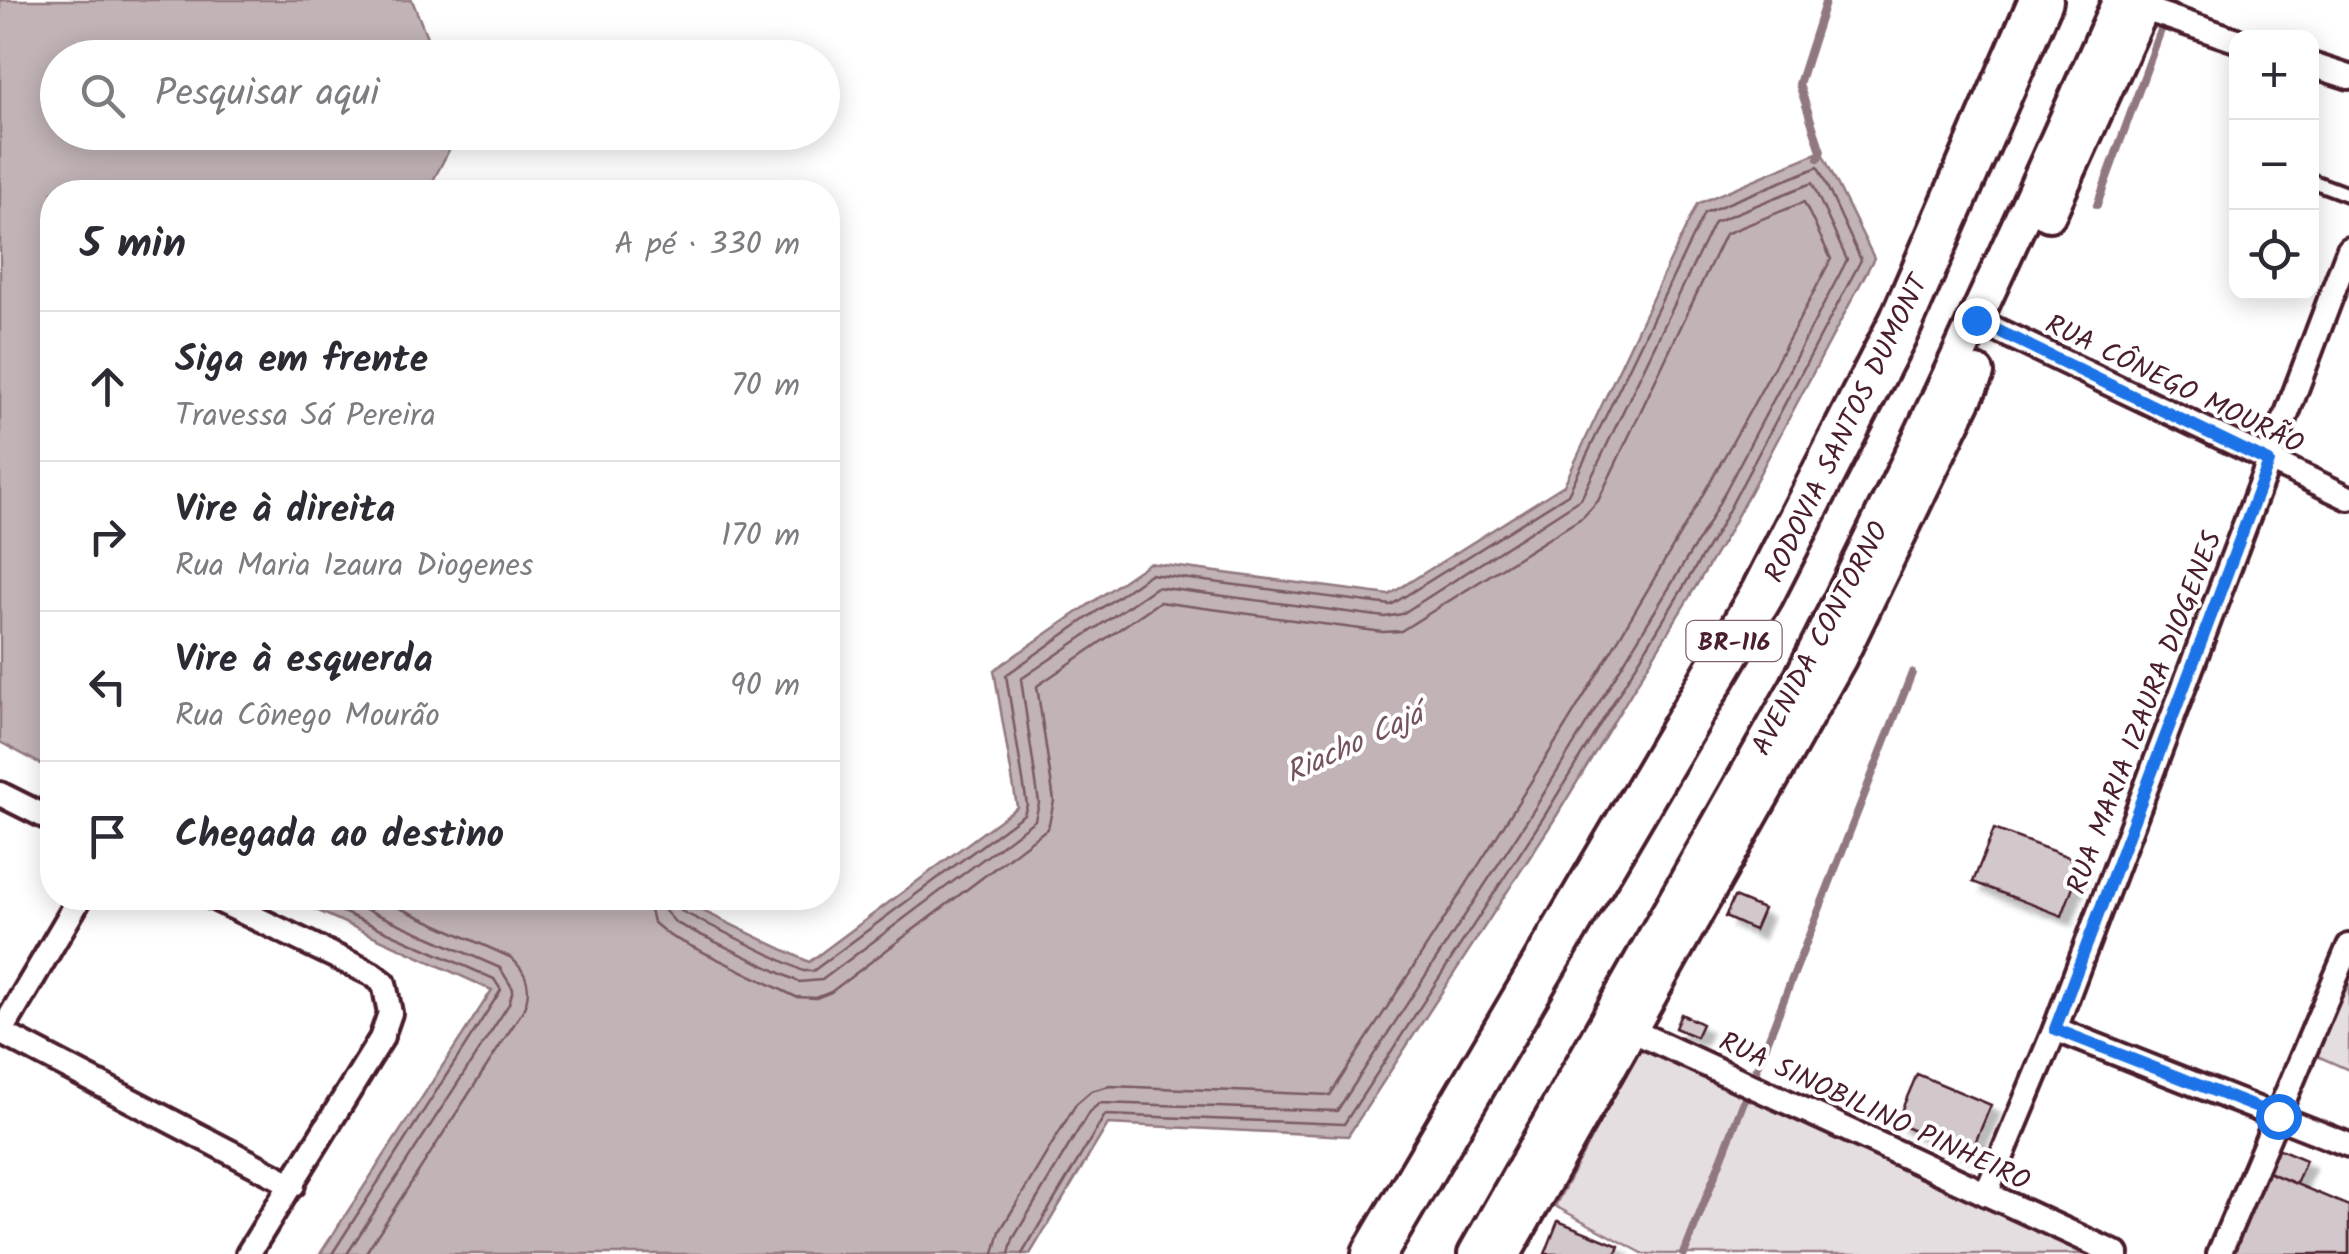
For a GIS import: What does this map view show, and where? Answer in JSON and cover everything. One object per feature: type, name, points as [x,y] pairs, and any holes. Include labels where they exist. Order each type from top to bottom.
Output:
[{"type":"highway","name":"RODOVIA SANTOS DUMONT","points":[[1374,1254],[1762,594],[1901,322],[2041,0]]},
{"type":"street","points":[[1475,1254],[1618,1024],[1875,591],[1986,325],[2132,2],[2229,37]]},
{"type":"street","points":[[2319,67],[2349,77]]},
{"type":"street","name":"RUA MARIA IZAURA DIOGENES","points":[[1986,1194],[2055,1029],[2349,249]]},
{"type":"street","name":"RUA CÔNEGO MOURÃO","points":[[1986,325],[2349,498]]},
{"type":"street","points":[[0,794],[40,814]]},
{"type":"street","points":[[73,910],[0,1032],[292,1185]]},
{"type":"street","points":[[239,910],[372,974],[384,983],[390,1012],[381,1039],[248,1254]]},
{"type":"street","points":[[2219,1254],[2349,946]]},
{"type":"street","points":[[1504,1254],[1618,1024]]},
{"type":"street","name":"RUA SINOBILINO PINHEIRO","points":[[1618,1024],[2117,1254]]},
{"type":"street","points":[[2055,1029],[2349,1145]]},
{"type":"lane","points":[[2319,184],[2349,195]]},
{"type":"shaded area","points":[[2349,972],[2349,1070],[2315,1055]]},
{"type":"shaded area","points":[[1640,1046],[2088,1254],[1644,1254],[1555,1206]]},
{"type":"water","points":[[0,0],[412,0],[428,40],[40,40],[40,150],[449,150],[433,180],[40,180],[40,764],[0,742]]},
{"type":"water","points":[[1821,151],[1874,258],[1727,535],[1554,820],[1348,1136],[1108,1124],[1030,1254],[320,1254],[492,990],[316,910],[701,910],[809,962],[1017,807],[994,670],[1149,563],[1389,595],[1564,485],[1697,204]]},
{"type":"building","points":[[1994,829],[2082,862],[2062,916],[1973,882]]},
{"type":"building","points":[[1734,897],[1763,909],[1754,930],[1725,917]]},
{"type":"building","points":[[1681,1014],[1702,1024],[1696,1037],[1675,1028]]},
{"type":"building","points":[[1917,1074],[1991,1105],[1970,1155],[1896,1123]]},
{"type":"building","points":[[2268,1144],[2306,1160],[2296,1184],[2258,1168]]},
{"type":"building","points":[[2258,1168],[2349,1206],[2349,1254],[2221,1254]]},
{"type":"building","points":[[1558,1221],[1619,1246],[1616,1254],[1545,1254]]},
{"type":"waterway","name":"Riacho Cajá","points":[[1818,158],[1821,151],[1799,84],[1826,0]]},
{"type":"waterway","name":"Riacho Cajá","points":[[2097,205],[2172,0]]},
{"type":"waterway","name":"Riacho Cajá","points":[[1684,1254],[1912,673]]},
{"type":"route","points":[[1976,320],[2269,462],[2055,1029],[2278,1116]]}]
